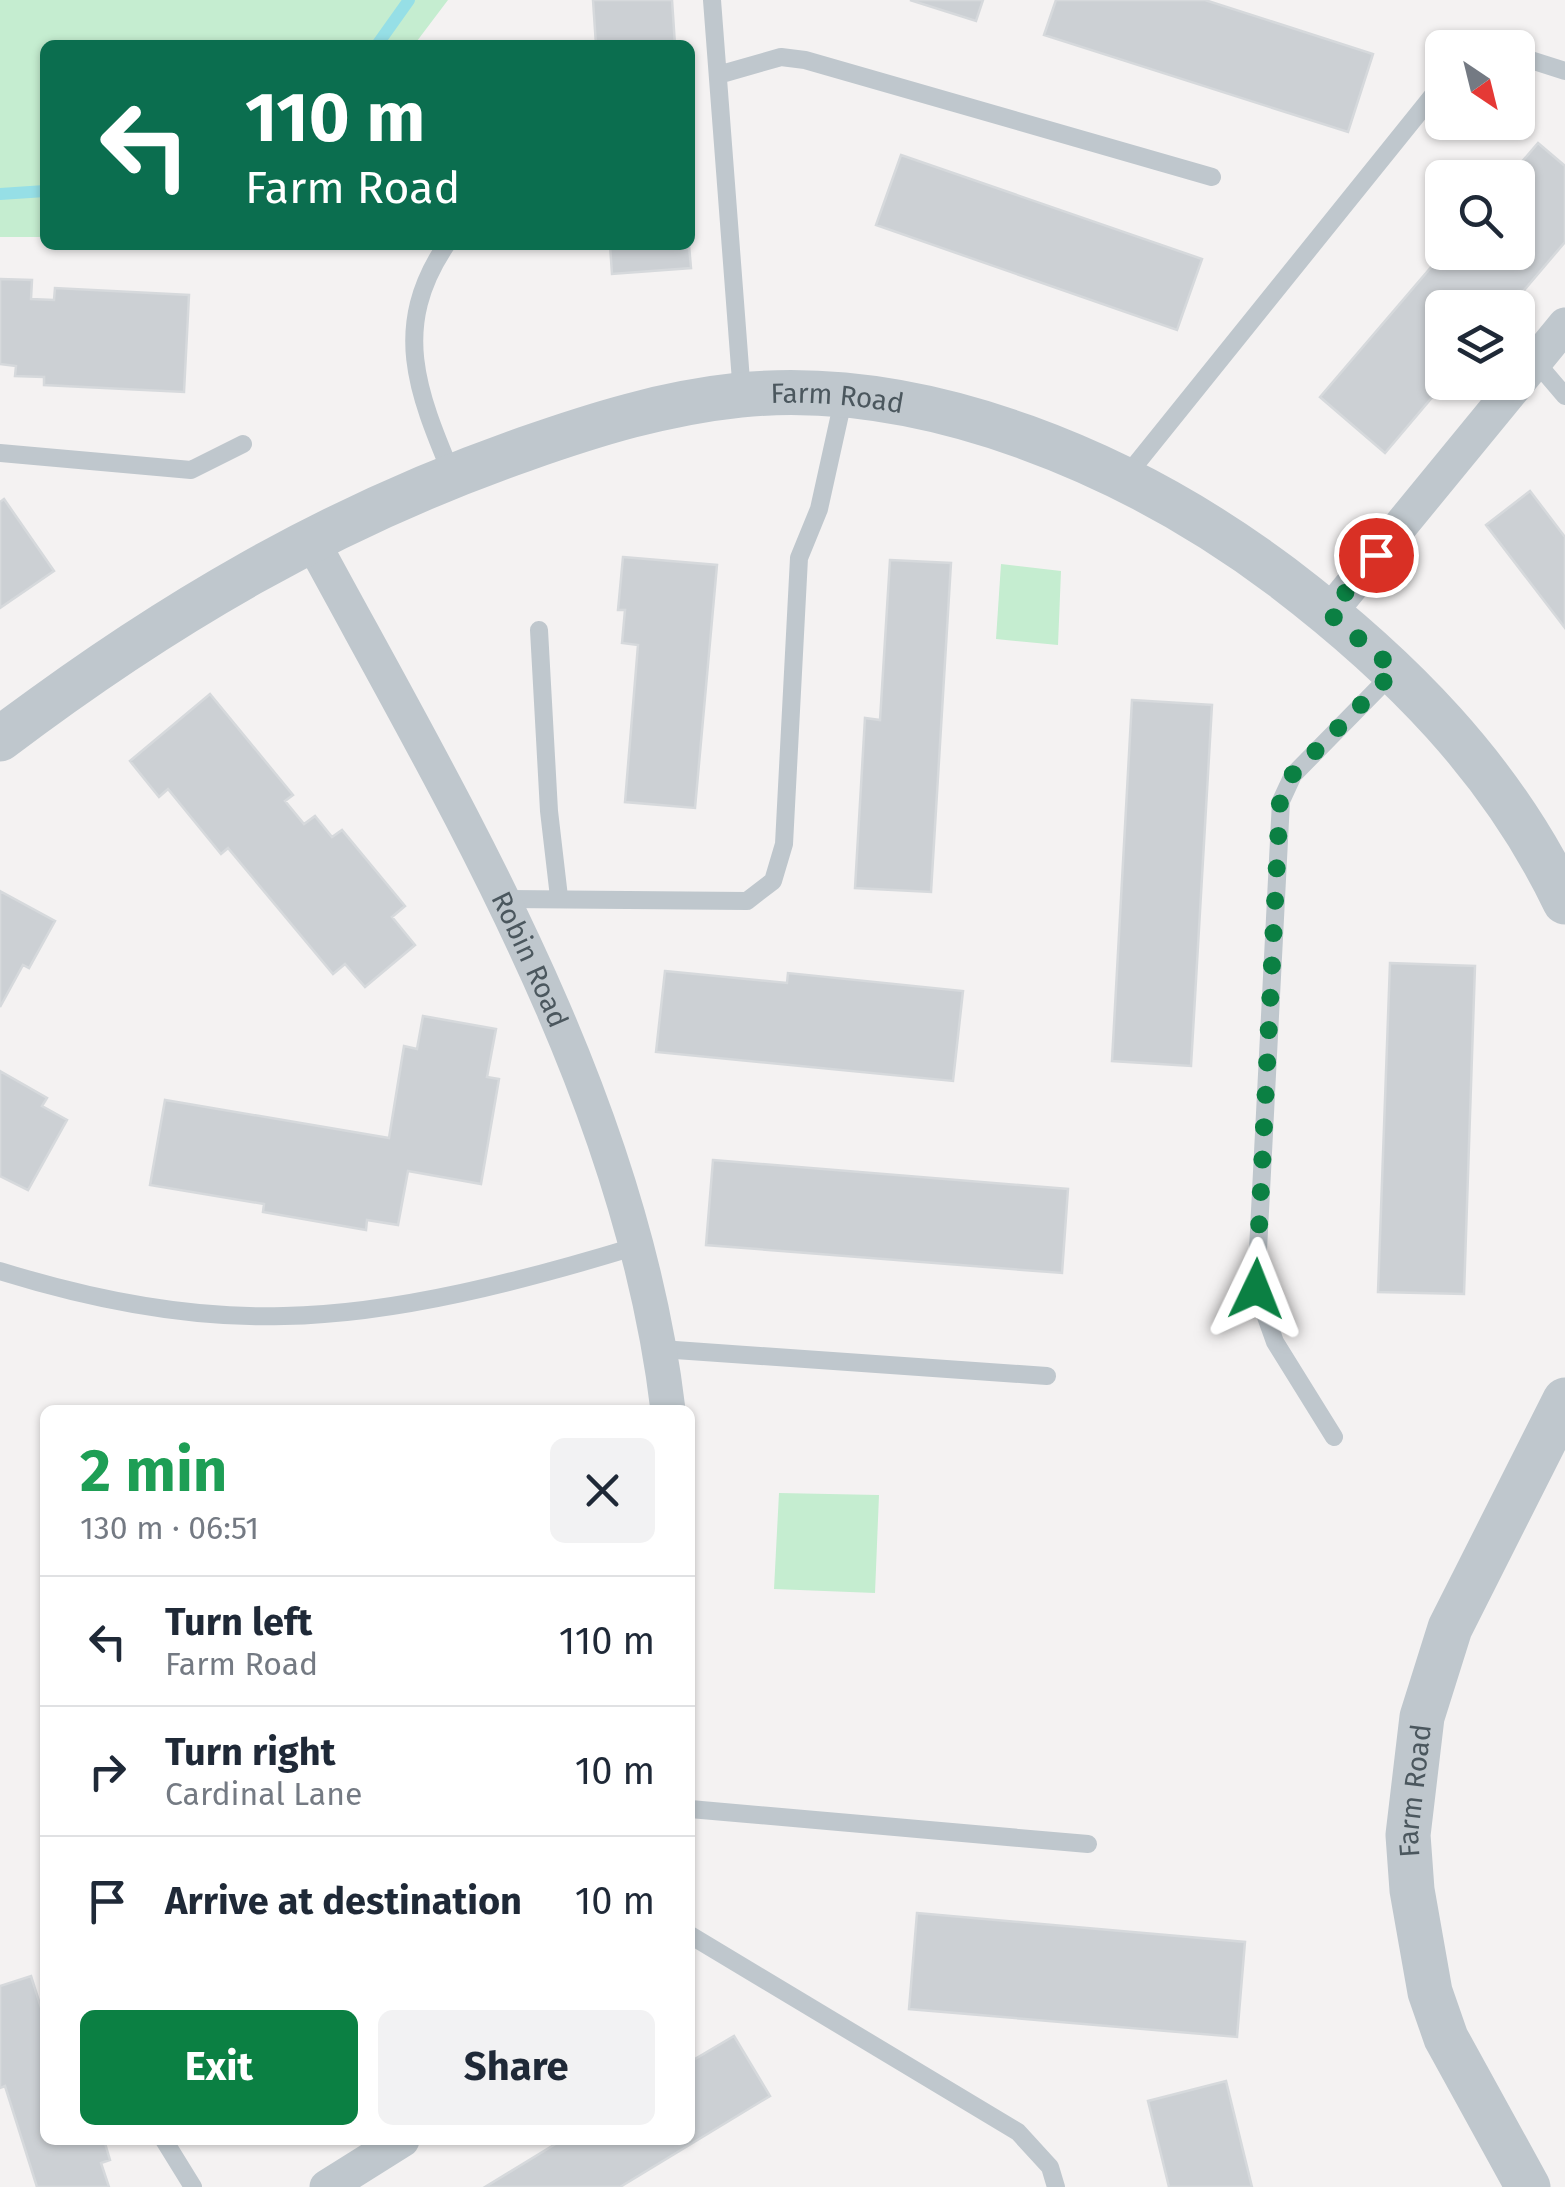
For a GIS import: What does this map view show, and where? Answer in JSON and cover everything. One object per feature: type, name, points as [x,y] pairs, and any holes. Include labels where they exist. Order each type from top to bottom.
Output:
[{"type":"street","points":[[1329,613],[1565,325]]},
{"type":"street","name":"Farm Road","points":[[0,739],[211,592],[452,475],[628,413],[742,395],[844,396],[956,416],[1124,479],[1242,547],[1329,613],[1395,670],[1495,783],[1539,848],[1565,902]]},
{"type":"street","name":"Robin Road","points":[[312,540],[504,898],[598,1124],[661,1349],[667,1405]]},
{"type":"street","name":"Farm Road","points":[[1528,2187],[1446,2038],[1430,1992],[1412,1890],[1408,1834],[1422,1716],[1450,1628],[1565,1400]]},
{"type":"street","points":[[327,2187],[368,2177],[397,2145]]},
{"type":"lane","points":[[712,0],[742,395]]},
{"type":"lane","points":[[718,76],[781,56],[806,60],[1212,176]]},
{"type":"lane","points":[[1535,61],[1565,71]]},
{"type":"lane","points":[[1124,479],[1425,105]]},
{"type":"lane","points":[[443,250],[417,302],[411,350],[422,399],[452,475]]},
{"type":"lane","points":[[1536,362],[1565,396]]},
{"type":"lane","points":[[504,898],[748,900],[772,880],[784,844],[799,558],[819,509],[844,396]]},
{"type":"lane","points":[[0,453],[191,470],[243,444]]},
{"type":"lane","points":[[539,630],[549,812],[559,898]]},
{"type":"lane","points":[[1334,1437],[1274,1342],[1256,1289],[1280,801],[1292,775],[1395,670]]},
{"type":"lane","points":[[0,1271],[46,1285],[177,1310],[284,1316],[385,1308],[634,1246]]},
{"type":"lane","points":[[661,1349],[1047,1376]]},
{"type":"lane","points":[[695,1808],[1088,1844]]},
{"type":"lane","points":[[695,1938],[1018,2132],[1050,2167],[1056,2187]]},
{"type":"lane","points":[[167,2145],[192,2187]]},
{"type":"green space","points":[[0,0],[448,0],[418,40],[40,40],[40,237],[0,237]]},
{"type":"green space","points":[[1001,564],[1061,571],[1058,645],[996,639]]},
{"type":"green space","points":[[779,1493],[879,1495],[875,1593],[774,1589]]},
{"type":"building","points":[[593,0],[672,0],[675,40],[596,40]]},
{"type":"building","points":[[910,0],[983,0],[976,21]]},
{"type":"building","points":[[1056,0],[1205,0],[1373,54],[1348,132],[1044,35]]},
{"type":"building","points":[[1538,143],[1565,166],[1565,242],[1524,290],[1425,290],[1425,400],[1430,400],[1385,453],[1320,397],[1429,270],[1535,270],[1535,160],[1523,160]]},
{"type":"building","points":[[901,155],[1202,259],[1177,330],[876,225]]},
{"type":"building","points":[[610,250],[689,250],[691,268],[612,274]]},
{"type":"building","points":[[0,279],[32,280],[31,299],[54,300],[55,288],[189,295],[184,392],[44,385],[44,377],[15,376],[16,366],[0,364]]},
{"type":"building","points":[[1530,491],[1565,537],[1565,628],[1486,525]]},
{"type":"building","points":[[4,499],[54,571],[0,608],[0,502]]},
{"type":"building","points":[[623,557],[717,565],[695,808],[625,802],[638,645],[622,643],[625,610],[618,610]]},
{"type":"building","points":[[890,560],[951,563],[931,892],[855,888],[865,718],[880,720]]},
{"type":"building","points":[[210,694],[293,795],[285,801],[304,824],[315,816],[332,837],[342,830],[405,906],[392,917],[415,945],[365,987],[345,964],[333,974],[228,848],[221,854],[168,789],[159,797],[130,761]]},
{"type":"building","points":[[1132,700],[1212,705],[1191,1066],[1112,1061]]},
{"type":"building","points":[[0,891],[55,921],[29,968],[23,965],[0,1007]]},
{"type":"building","points":[[1390,963],[1475,966],[1464,1294],[1378,1292]]},
{"type":"building","points":[[665,971],[787,983],[788,973],[963,991],[953,1081],[656,1052]]},
{"type":"building","points":[[423,1016],[496,1029],[487,1077],[499,1079],[481,1184],[408,1171],[398,1225],[367,1220],[366,1230],[263,1212],[264,1204],[150,1185],[165,1100],[389,1138],[404,1046],[417,1049]]},
{"type":"building","points":[[0,1071],[47,1098],[42,1106],[67,1120],[28,1190],[0,1176]]},
{"type":"building","points":[[713,1160],[1068,1189],[1062,1273],[706,1245]]},
{"type":"building","points":[[917,1913],[1245,1942],[1237,2037],[909,2009]]},
{"type":"building","points":[[31,1976],[40,2004],[40,2145],[106,2145],[110,2160],[101,2163],[109,2187],[37,2187],[5,2086],[0,2088],[0,1986]]},
{"type":"building","points":[[734,2036],[770,2096],[695,2142],[695,2059]]},
{"type":"building","points":[[1226,2081],[1252,2187],[1169,2187],[1148,2101]]},
{"type":"building","points":[[554,2145],[689,2145],[620,2187],[485,2187]]},
{"type":"waterway","points":[[381,40],[409,0]]},
{"type":"waterway","points":[[0,194],[40,191]]},
{"type":"route","points":[[1256,1289],[1280,801],[1292,775],[1395,670],[1329,613],[1376,555]]}]
